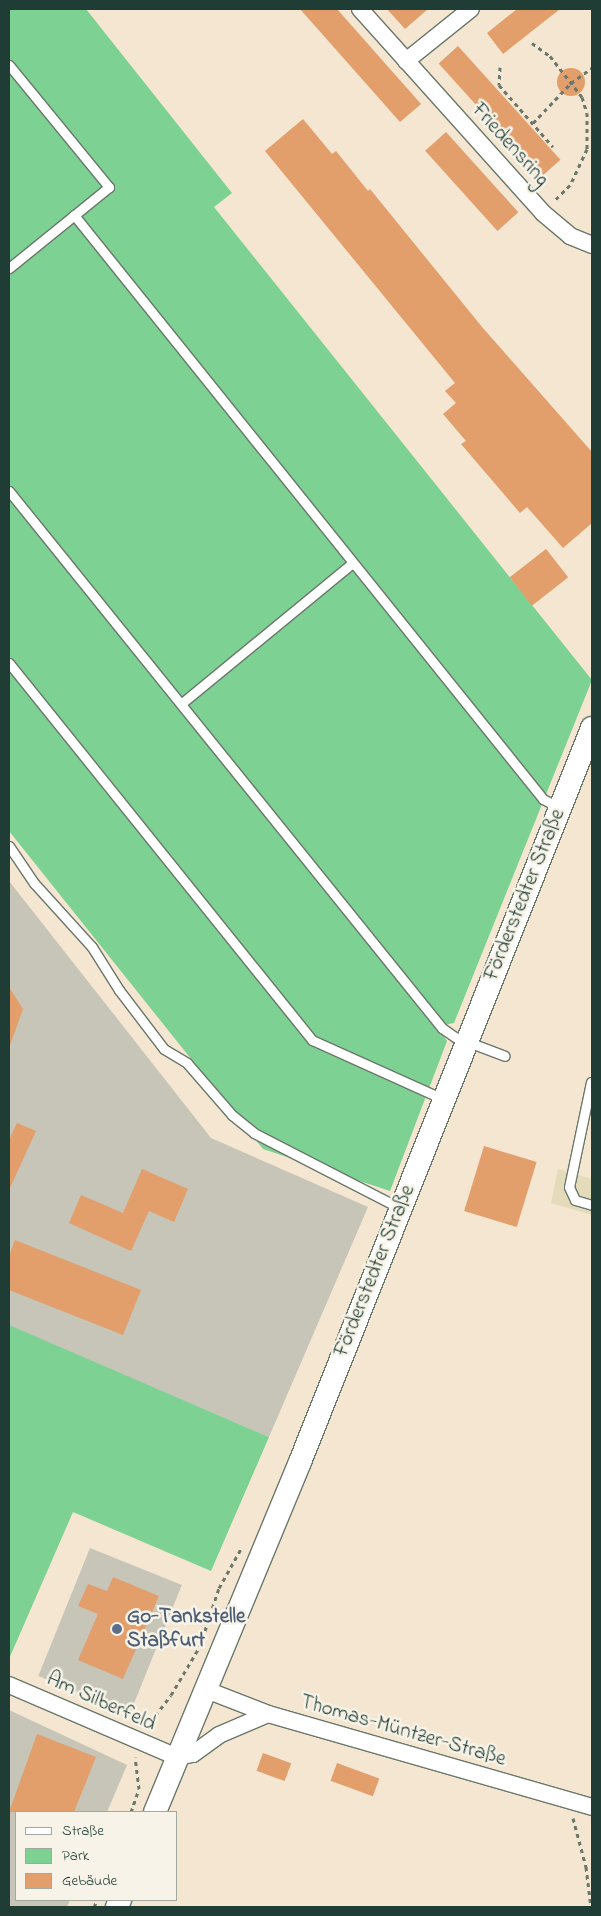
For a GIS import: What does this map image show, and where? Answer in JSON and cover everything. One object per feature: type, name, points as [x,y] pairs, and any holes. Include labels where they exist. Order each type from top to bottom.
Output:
[{"type":"main road","name":"Förderstedter Straße","points":[[155,1811],[204,1689],[280,1512],[592,728]]},
{"type":"street","name":"Friedensring","points":[[360,9],[543,214],[570,236],[592,245]]},
{"type":"street","points":[[406,61],[471,9]]},
{"type":"street","name":"Am Silberfeld","points":[[9,1685],[177,1758]]},
{"type":"street","name":"Thomas-Müntzer-Straße","points":[[204,1689],[268,1714],[585,1805]]},
{"type":"street","points":[[177,1758],[194,1754],[219,1735],[268,1714]]},
{"type":"lane","points":[[9,65],[108,187],[9,268]]},
{"type":"lane","points":[[74,215],[352,564],[543,799],[560,808]]},
{"type":"lane","points":[[9,490],[442,1028],[466,1042],[505,1056]]},
{"type":"lane","points":[[182,703],[352,564]]},
{"type":"lane","points":[[9,663],[312,1040],[444,1099]]},
{"type":"lane","points":[[9,846],[34,883],[92,947],[164,1049],[187,1063],[232,1115],[254,1133],[400,1208]]},
{"type":"lane","points":[[591,1082],[569,1187],[575,1200],[592,1205]]},
{"type":"path","points":[[532,43],[550,56],[582,97],[587,113],[587,149],[570,185],[543,214]]},
{"type":"path","points":[[500,66],[499,85],[554,147]]},
{"type":"path","points":[[534,123],[571,83],[592,68]]},
{"type":"path","points":[[132,1811],[139,1789],[135,1757],[140,1742],[150,1720],[171,1695],[200,1646],[219,1588],[246,1540]]},
{"type":"path","points":[[585,1805],[572,1820],[586,1867],[591,1907]]},
{"type":"shaded area","points":[[9,881],[211,1138],[368,1207],[269,1437],[9,1326]]},
{"type":"shaded area","points":[[558,1169],[592,1179],[592,1215],[551,1203]]},
{"type":"shaded area","points":[[90,1548],[182,1585],[130,1713],[38,1676]]},
{"type":"shaded area","points":[[9,1710],[127,1765],[107,1811],[15,1811],[15,1901],[70,1901],[67,1907],[9,1907]]},
{"type":"green space","points":[[9,9],[86,9],[232,193],[214,207],[592,680],[454,1023],[444,1025],[441,1032],[447,1041],[390,1191],[263,1149],[9,831]]},
{"type":"green space","points":[[9,1325],[269,1437],[211,1571],[73,1512],[9,1659]]},
{"type":"building","points":[[300,9],[337,9],[421,104],[400,122]]},
{"type":"building","points":[[387,9],[428,9],[405,29]]},
{"type":"building","points":[[517,9],[560,9],[503,54],[487,33]]},
{"type":"building","points":[[458,46],[560,160],[541,177],[439,63]]},
{"type":"building","points":[[571,68],[581,72],[585,82],[581,92],[571,96],[561,92],[557,82],[561,72]]},
{"type":"building","points":[[303,119],[332,154],[336,151],[368,191],[370,189],[482,327],[592,452],[592,523],[563,548],[527,507],[520,513],[461,444],[466,441],[443,414],[456,403],[445,391],[455,383],[265,151]]},
{"type":"building","points":[[446,132],[518,212],[497,231],[425,151]]},
{"type":"building","points":[[546,549],[568,577],[532,606],[510,577]]},
{"type":"building","points":[[9,987],[23,1009],[9,1048]]},
{"type":"building","points":[[17,1123],[36,1131],[9,1190],[9,1140]]},
{"type":"building","points":[[484,1146],[537,1162],[517,1227],[464,1211]]},
{"type":"building","points":[[142,1169],[188,1189],[174,1222],[149,1211],[131,1251],[69,1223],[81,1195],[123,1213]]},
{"type":"building","points":[[15,1240],[141,1290],[123,1335],[9,1290],[9,1256]]},
{"type":"building","points":[[113,1577],[159,1596],[123,1679],[78,1660],[98,1614],[78,1606],[88,1584],[107,1591]]},
{"type":"building","points":[[37,1734],[96,1757],[74,1811],[9,1812]]},
{"type":"building","points":[[263,1753],[291,1763],[285,1781],[257,1771]]},
{"type":"building","points":[[337,1763],[379,1778],[373,1796],[331,1781]]},
{"type":"place","name":"Go-Tankstelle Staßfurt","points":[[117,1629]]}]
